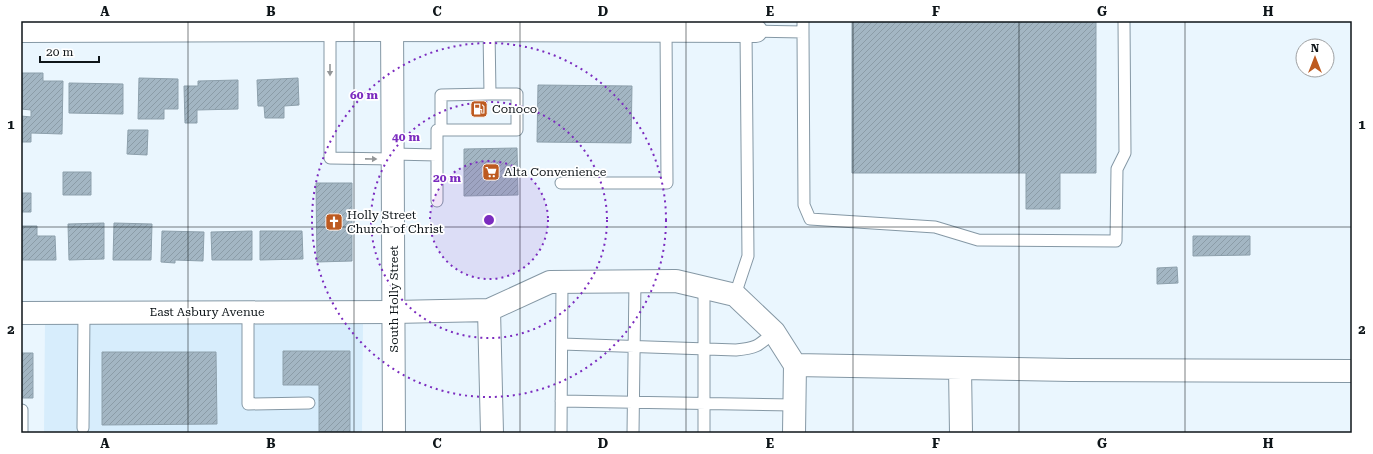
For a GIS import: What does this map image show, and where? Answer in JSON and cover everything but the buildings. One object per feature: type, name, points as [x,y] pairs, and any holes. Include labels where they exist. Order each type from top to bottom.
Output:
[{"type":"street","points":[[21,31],[330,30],[392,26],[489,30],[578,26],[666,26],[751,31]]},
{"type":"street","name":"South Holly Street","points":[[392,26],[394,433]]},
{"type":"street","points":[[492,433],[489,310],[550,282],[635,281],[676,281],[735,295],[774,332],[795,365],[794,433]]},
{"type":"street","name":"East Asbury Avenue","points":[[21,313],[394,312],[489,310]]},
{"type":"street","points":[[795,365],[960,368],[1352,371]]},
{"type":"street","points":[[960,368],[960,433]]},
{"type":"lane","points":[[735,295],[748,256],[751,31],[803,26],[804,204],[810,219],[935,227],[978,240],[1116,241],[1117,169],[1125,153],[1124,21]]},
{"type":"lane","points":[[562,183],[667,183],[666,26]]},
{"type":"lane","points":[[330,30],[330,158],[437,155]]},
{"type":"lane","points":[[489,30],[490,94]]},
{"type":"lane","points":[[437,201],[437,130],[441,130],[517,130],[517,94],[441,95],[441,130]]},
{"type":"lane","points":[[633,433],[635,281]]},
{"type":"lane","points":[[561,433],[562,282]]},
{"type":"lane","points":[[704,288],[704,433]]},
{"type":"lane","points":[[248,312],[248,404],[309,403]]},
{"type":"lane","points":[[83,428],[84,313]]},
{"type":"lane","points":[[562,344],[736,350],[754,348],[774,332]]},
{"type":"lane","points":[[561,401],[794,405]]},
{"type":"lane","points":[[21,410],[22,433]]},
{"type":"shaded area","points":[[45,322],[363,324],[362,433],[44,433]]},
{"type":"place","name":"Conoco","points":[[479,109]]},
{"type":"place","name":"Alta Convenience","points":[[491,172]]},
{"type":"place","name":"Holly Street Church of Christ","points":[[334,222]]}]
